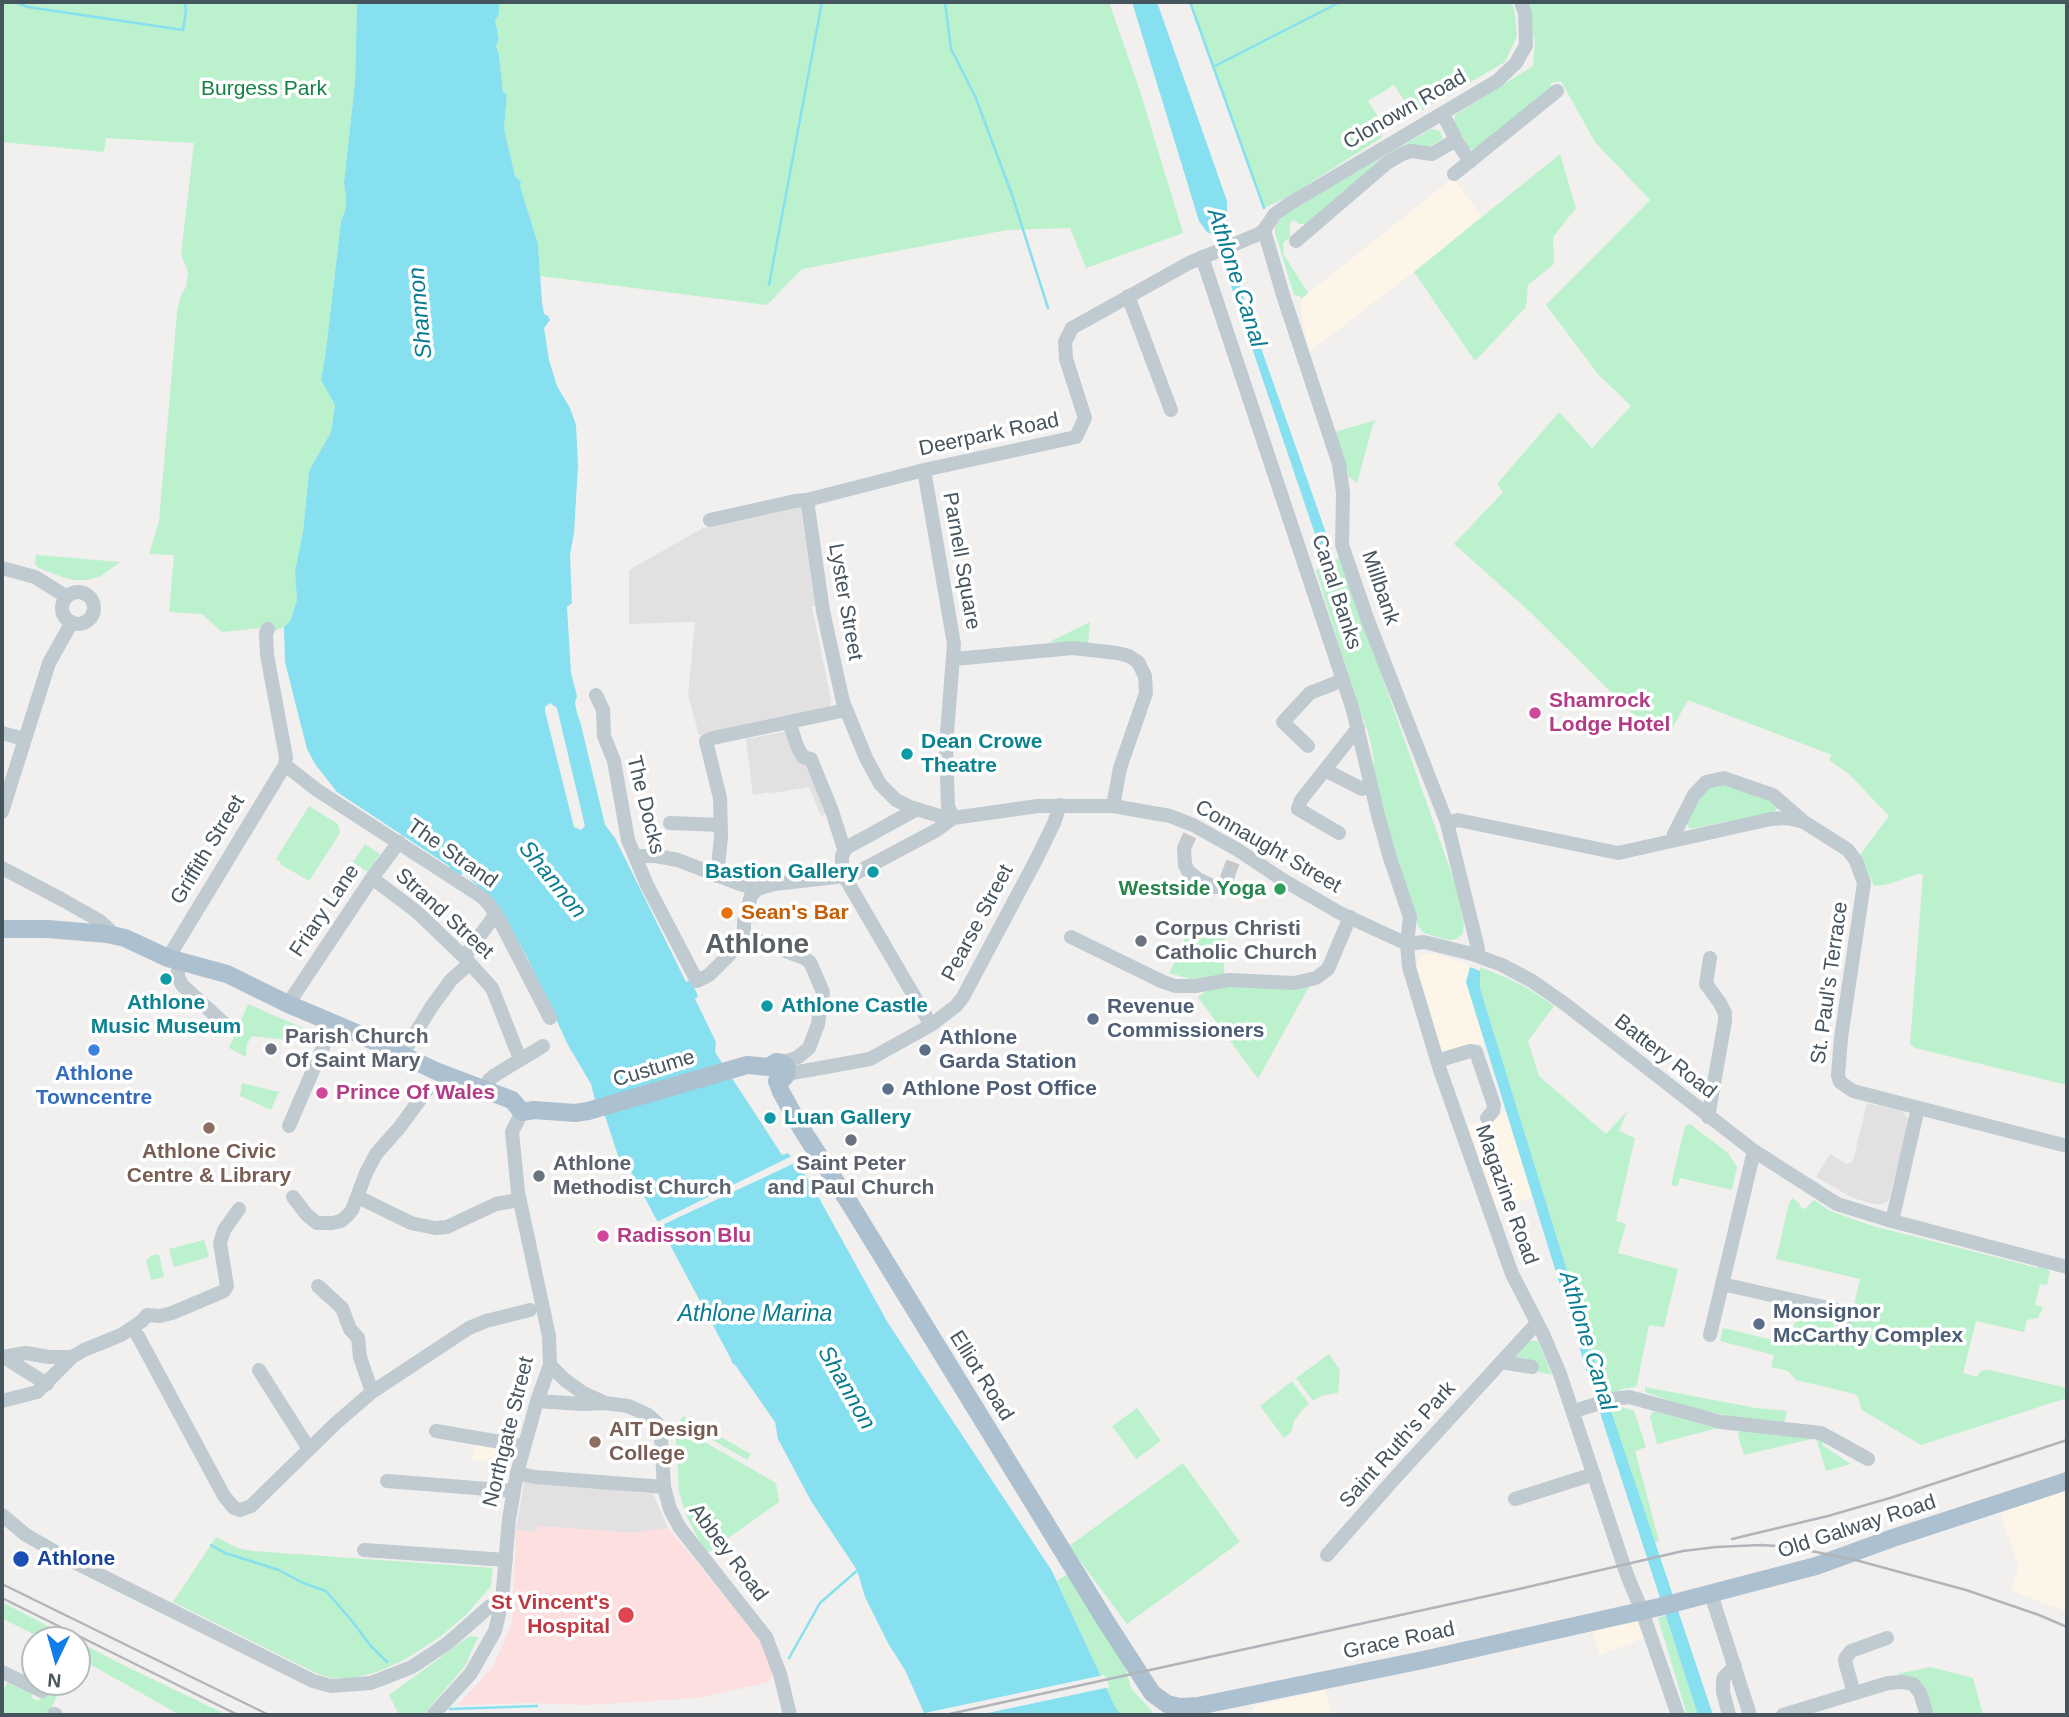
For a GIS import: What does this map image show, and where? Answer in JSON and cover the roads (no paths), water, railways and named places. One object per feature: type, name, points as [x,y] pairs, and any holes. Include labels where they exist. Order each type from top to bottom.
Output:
[{"type":"main road","points":[[2,929],[48,929],[125,938],[173,959],[227,974],[402,1055],[437,1075],[512,1100],[522,1112]]},
{"type":"main road","name":"Custume","points":[[522,1112],[588,1111],[747,1065],[779,1071]]},
{"type":"main road","name":"Elliot Road","points":[[779,1071],[781,1092],[796,1120],[1152,1693]]},
{"type":"main road","name":"Old Galway Road","points":[[1651,1609],[1816,1566],[1880,1542],[2067,1481]]},
{"type":"main road","name":"Grace Road","points":[[1152,1693],[1167,1704],[1180,1707],[1198,1706],[1423,1660],[1651,1609]]},
{"type":"street","name":"Clonown Road","points":[[1264,230],[1273,216],[1289,204],[1497,80],[1516,63],[1526,45],[1525,13],[1521,2]]},
{"type":"street","points":[[1454,174],[1557,91]]},
{"type":"street","points":[[1443,114],[1470,162]]},
{"type":"street","points":[[1296,241],[1387,163],[1411,151],[1432,154],[1456,140]]},
{"type":"street","name":"Deerpark Road","points":[[710,520],[1076,437],[1085,418],[1066,359],[1065,342],[1072,328],[1207,255],[1264,230]]},
{"type":"street","name":"Millbank","points":[[1264,230],[1339,464],[1343,494],[1342,545],[1364,611],[1447,823],[1478,949],[1469,953]]},
{"type":"street","name":"Canal Banks","points":[[1207,255],[1359,728],[1390,858],[1410,917],[1407,944]]},
{"type":"street","points":[[1128,296],[1171,410]]},
{"type":"street","name":"Parnell Square","points":[[924,470],[954,644],[948,714],[947,782],[951,820]]},
{"type":"street","name":"Lyster Street","points":[[807,500],[823,611],[846,710],[866,758],[880,785],[896,800],[951,820]]},
{"type":"street","points":[[2,568],[35,577],[67,597]]},
{"type":"street","points":[[75,592],[89,596],[94,604],[93,613],[88,620],[82,623],[68,619],[63,611],[67,597],[75,592]]},
{"type":"street","points":[[2,812],[50,663],[72,622]]},
{"type":"street","points":[[268,629],[267,655],[285,765]]},
{"type":"street","name":"Parnell Square","points":[[954,659],[1062,648],[1117,653],[1134,658],[1145,676],[1146,693],[1119,768],[1113,806]]},
{"type":"street","points":[[1307,746],[1283,722],[1310,693],[1343,680]]},
{"type":"street","name":"The Docks","points":[[596,695],[603,710],[604,736],[614,761],[628,840],[647,885],[697,981],[704,979],[746,936]]},
{"type":"street","points":[[717,876],[720,865],[720,798],[706,741],[713,737],[846,710]]},
{"type":"street","points":[[789,722],[803,757],[811,759],[846,848]]},
{"type":"street","points":[[1339,833],[1298,809],[1301,800],[1359,728]]},
{"type":"street","points":[[2,733],[24,739]]},
{"type":"street","name":"The Strand","points":[[285,765],[317,790],[482,897],[496,914],[550,1018]]},
{"type":"street","name":"Griffith Street","points":[[173,959],[285,765]]},
{"type":"street","points":[[1325,770],[1362,789]]},
{"type":"street","points":[[1675,840],[1674,834],[1694,795],[1706,782],[1724,778],[1773,795],[1804,822]]},
{"type":"street","name":"Connaught Street","points":[[951,820],[1013,808],[1060,805],[1113,806],[1170,816],[1190,837],[1236,854],[1350,917],[1407,944]]},
{"type":"street","name":"Pearse Street","points":[[779,1071],[866,1060],[945,1016],[962,998],[1054,823],[1060,805]]},
{"type":"street","points":[[917,809],[846,848],[842,856],[842,876],[931,1025]]},
{"type":"street","name":"St. Paul's Terrace","points":[[1447,823],[1458,820],[1618,853],[1777,818],[1804,822],[1848,850],[1856,861],[1864,883],[1842,1038],[1839,1079],[1849,1089],[1918,1108]]},
{"type":"street","points":[[635,856],[678,860],[757,889],[799,880],[856,873],[951,820]]},
{"type":"street","points":[[670,823],[721,825]]},
{"type":"street","points":[[1190,837],[1185,865],[1192,875],[1215,887],[1221,887],[1226,884],[1228,875]]},
{"type":"street","name":"Friary Lane","points":[[288,1004],[399,842]]},
{"type":"street","points":[[2,868],[100,921],[116,936]]},
{"type":"street","name":"Strand Street","points":[[372,878],[417,912],[467,960],[494,991],[520,1059]]},
{"type":"street","points":[[757,889],[751,896],[744,921],[746,936],[810,962],[822,992],[818,1024],[809,1048],[779,1071]]},
{"type":"street","points":[[402,1055],[432,1006],[467,960],[496,914]]},
{"type":"street","points":[[1071,937],[1175,986],[1195,986],[1229,980],[1294,983],[1316,978],[1328,969],[1350,917]]},
{"type":"street","name":"Battery Road","points":[[1407,944],[1424,942],[1469,953],[1502,965],[1549,992],[1754,1151],[1837,1204],[2067,1267]]},
{"type":"street","name":"Magazine Road","points":[[1407,944],[1409,967],[1437,1061],[1512,1274],[1538,1323],[1574,1411],[1627,1575],[1651,1609],[1678,1715]]},
{"type":"street","points":[[1708,1117],[1725,1021],[1725,1013],[1720,1003],[1706,984],[1710,958]]},
{"type":"street","points":[[173,959],[182,985],[229,1028]]},
{"type":"street","points":[[289,1126],[333,1024]]},
{"type":"street","points":[[486,1090],[489,1080],[495,1074],[543,1046]]},
{"type":"street","points":[[1437,1061],[1470,1051],[1476,1052],[1494,1105],[1488,1118]]},
{"type":"street","points":[[293,1197],[317,1223],[326,1224],[348,1215],[376,1154],[427,1090]]},
{"type":"street","points":[[1892,1221],[1918,1108],[2067,1146]]},
{"type":"street","name":"Northgate Street","points":[[433,1715],[471,1673],[495,1631],[502,1601],[513,1491],[537,1401],[550,1365],[549,1336],[519,1200],[512,1132],[522,1112]]},
{"type":"street","points":[[1710,1335],[1754,1151]]},
{"type":"street","points":[[358,1197],[411,1223],[435,1228],[447,1227],[496,1204],[519,1200]]},
{"type":"street","points":[[2,1402],[37,1392],[72,1357],[132,1329],[147,1315],[172,1313],[224,1291],[227,1286],[220,1242],[224,1230],[239,1209]]},
{"type":"street","points":[[1722,1284],[1846,1312],[1843,1325]]},
{"type":"street","points":[[318,1286],[342,1308],[350,1329],[358,1338],[360,1357],[372,1392]]},
{"type":"street","points":[[132,1329],[224,1496],[234,1508],[244,1510],[372,1392],[460,1333],[483,1322],[530,1310]]},
{"type":"street","name":"Saint Ruth's Park","points":[[1327,1555],[1538,1323]]},
{"type":"street","points":[[2,1357],[26,1353],[72,1357]]},
{"type":"street","points":[[2,1357],[47,1384]]},
{"type":"street","points":[[1501,1362],[1532,1367]]},
{"type":"street","name":"Abbey Road","points":[[550,1365],[574,1387],[605,1403]]},
{"type":"street","points":[[259,1370],[309,1449]]},
{"type":"street","points":[[1574,1411],[1629,1397],[1707,1419],[1821,1433],[1868,1459]]},
{"type":"street","name":"Abbey Road","points":[[537,1401],[628,1406],[648,1415],[657,1423],[661,1437],[664,1487],[670,1509],[680,1528],[766,1637],[780,1674],[790,1715]]},
{"type":"street","points":[[436,1431],[524,1446]]},
{"type":"street","points":[[517,1474],[664,1487]]},
{"type":"street","points":[[1515,1499],[1594,1474]]},
{"type":"street","points":[[387,1481],[513,1491]]},
{"type":"street","points":[[2,1515],[26,1535],[68,1559],[313,1681],[331,1686],[371,1683],[412,1667],[448,1643],[490,1606],[502,1601]]},
{"type":"street","points":[[364,1550],[506,1560]]},
{"type":"street","points":[[1710,1594],[1749,1712]]},
{"type":"street","points":[[1854,1693],[1846,1665],[1847,1655],[1851,1651],[1887,1638]]},
{"type":"street","points":[[1729,1715],[1723,1681],[1724,1676],[1735,1666]]},
{"type":"street","points":[[2,1672],[21,1681]]},
{"type":"street","points":[[1783,1715],[1888,1683],[1910,1683],[1920,1693],[1927,1715]]},
{"type":"water","points":[[357,2],[497,2],[499,5],[499,14],[495,20],[499,39],[496,46],[503,92],[507,95],[504,128],[515,176],[521,182],[538,244],[542,303],[544,314],[550,320],[544,328],[549,360],[557,386],[576,425],[578,465],[570,555],[572,603],[567,607],[571,673],[577,696],[577,713],[605,825],[615,838],[686,982],[691,980],[698,996],[695,999],[716,1042],[715,1052],[782,1155],[788,1153],[809,1180],[888,1323],[1052,1571],[1121,1715],[925,1715],[905,1670],[865,1597],[857,1570],[811,1501],[778,1439],[775,1422],[732,1363],[630,1170],[623,1171],[591,1084],[568,1045],[527,957],[501,910],[492,898],[463,873],[460,877],[448,869],[449,866],[337,792],[307,749],[285,662],[284,627],[290,621],[297,600],[295,571],[303,532],[309,471],[331,432],[335,405],[321,380],[341,221],[345,211],[344,183],[355,82]]},
{"type":"water","points":[[1132,2],[1157,2],[1227,201],[1228,240],[1222,242],[1207,232],[1199,221]]},
{"type":"water","name":"Athlone Canal","points":[[1228,249],[1332,550],[1322,555],[1223,262],[1223,251]]},
{"type":"water","name":"Athlone Canal","points":[[1470,967],[1480,971],[1480,988],[1602,1384],[1713,1715],[1698,1715],[1591,1385],[1466,982]]},
{"type":"waterway","points":[[14,2],[28,7],[183,30],[185,2]]},
{"type":"waterway","points":[[769,285],[822,2]]},
{"type":"waterway","points":[[945,2],[951,49],[975,96],[1012,195],[1048,308]]},
{"type":"waterway","points":[[1190,2],[1264,208]]},
{"type":"waterway","points":[[1213,67],[1340,2]]},
{"type":"waterway","points":[[211,1545],[225,1553],[279,1570],[326,1591],[387,1662]]},
{"type":"waterway","points":[[789,1658],[820,1603],[860,1568]]},
{"type":"waterway","points":[[450,1709],[537,1706]]},
{"type":"tunnel","points":[[1184,848],[1190,835]]},
{"type":"tunnel","points":[[1228,875],[1235,857]]},
{"type":"railway","points":[[1732,1539],[1890,1498],[2067,1440]]},
{"type":"railway","points":[[945,1715],[1683,1551],[1716,1547],[1792,1547],[1859,1561],[1966,1590],[2067,1627]]},
{"type":"railway","points":[[2,1584],[269,1715]]},
{"type":"railway","points":[[2,1598],[238,1715]]},
{"type":"place","name":"Shamrock Lodge Hotel","points":[[1535,713]]},
{"type":"place","name":"Dean Crowe Theatre","points":[[907,754]]},
{"type":"place","name":"Bastion Gallery","points":[[873,872]]},
{"type":"place","name":"Westside Yoga","points":[[1280,889]]},
{"type":"place","name":"Sean's Bar","points":[[727,913]]},
{"type":"place","name":"Corpus Christi Catholic Church","points":[[1141,941]]},
{"type":"place","name":"Athlone Music Museum","points":[[166,979]]},
{"type":"place","name":"Athlone Castle","points":[[767,1006]]},
{"type":"place","name":"Revenue Commissioners","points":[[1093,1019]]},
{"type":"place","name":"Parish Church Of Saint Mary","points":[[271,1049]]},
{"type":"place","name":"Athlone Towncentre","points":[[94,1050]]},
{"type":"place","name":"Athlone Garda Station","points":[[925,1050]]},
{"type":"place","name":"Athlone Post Office","points":[[888,1089]]},
{"type":"place","name":"Prince Of Wales","points":[[322,1093]]},
{"type":"place","name":"Luan Gallery","points":[[770,1118]]},
{"type":"place","name":"Athlone Civic Centre & Library","points":[[209,1128]]},
{"type":"place","name":"Saint Peter and Paul Church","points":[[851,1140]]},
{"type":"place","name":"Athlone Methodist Church","points":[[539,1176]]},
{"type":"place","name":"Radisson Blu","points":[[603,1236]]},
{"type":"place","name":"Monsignor McCarthy Complex","points":[[1759,1324]]},
{"type":"place","name":"AIT Design College","points":[[595,1442]]},
{"type":"place","name":"Athlone","points":[[21,1559]]},
{"type":"place","name":"St Vincent's Hospital","points":[[626,1615]]},
{"type":"district","name":"Athlone","points":[[757,945]]},
{"type":"park label","name":"Burgess Park","points":[[264,89]]},
{"type":"water label","name":"Shannon","points":[[421,313]]},
{"type":"water label","name":"Shannon","points":[[552,880]]},
{"type":"water label","name":"Athlone Marina","points":[[755,1315]]},
{"type":"water label","name":"Shannon","points":[[846,1388]]}]
